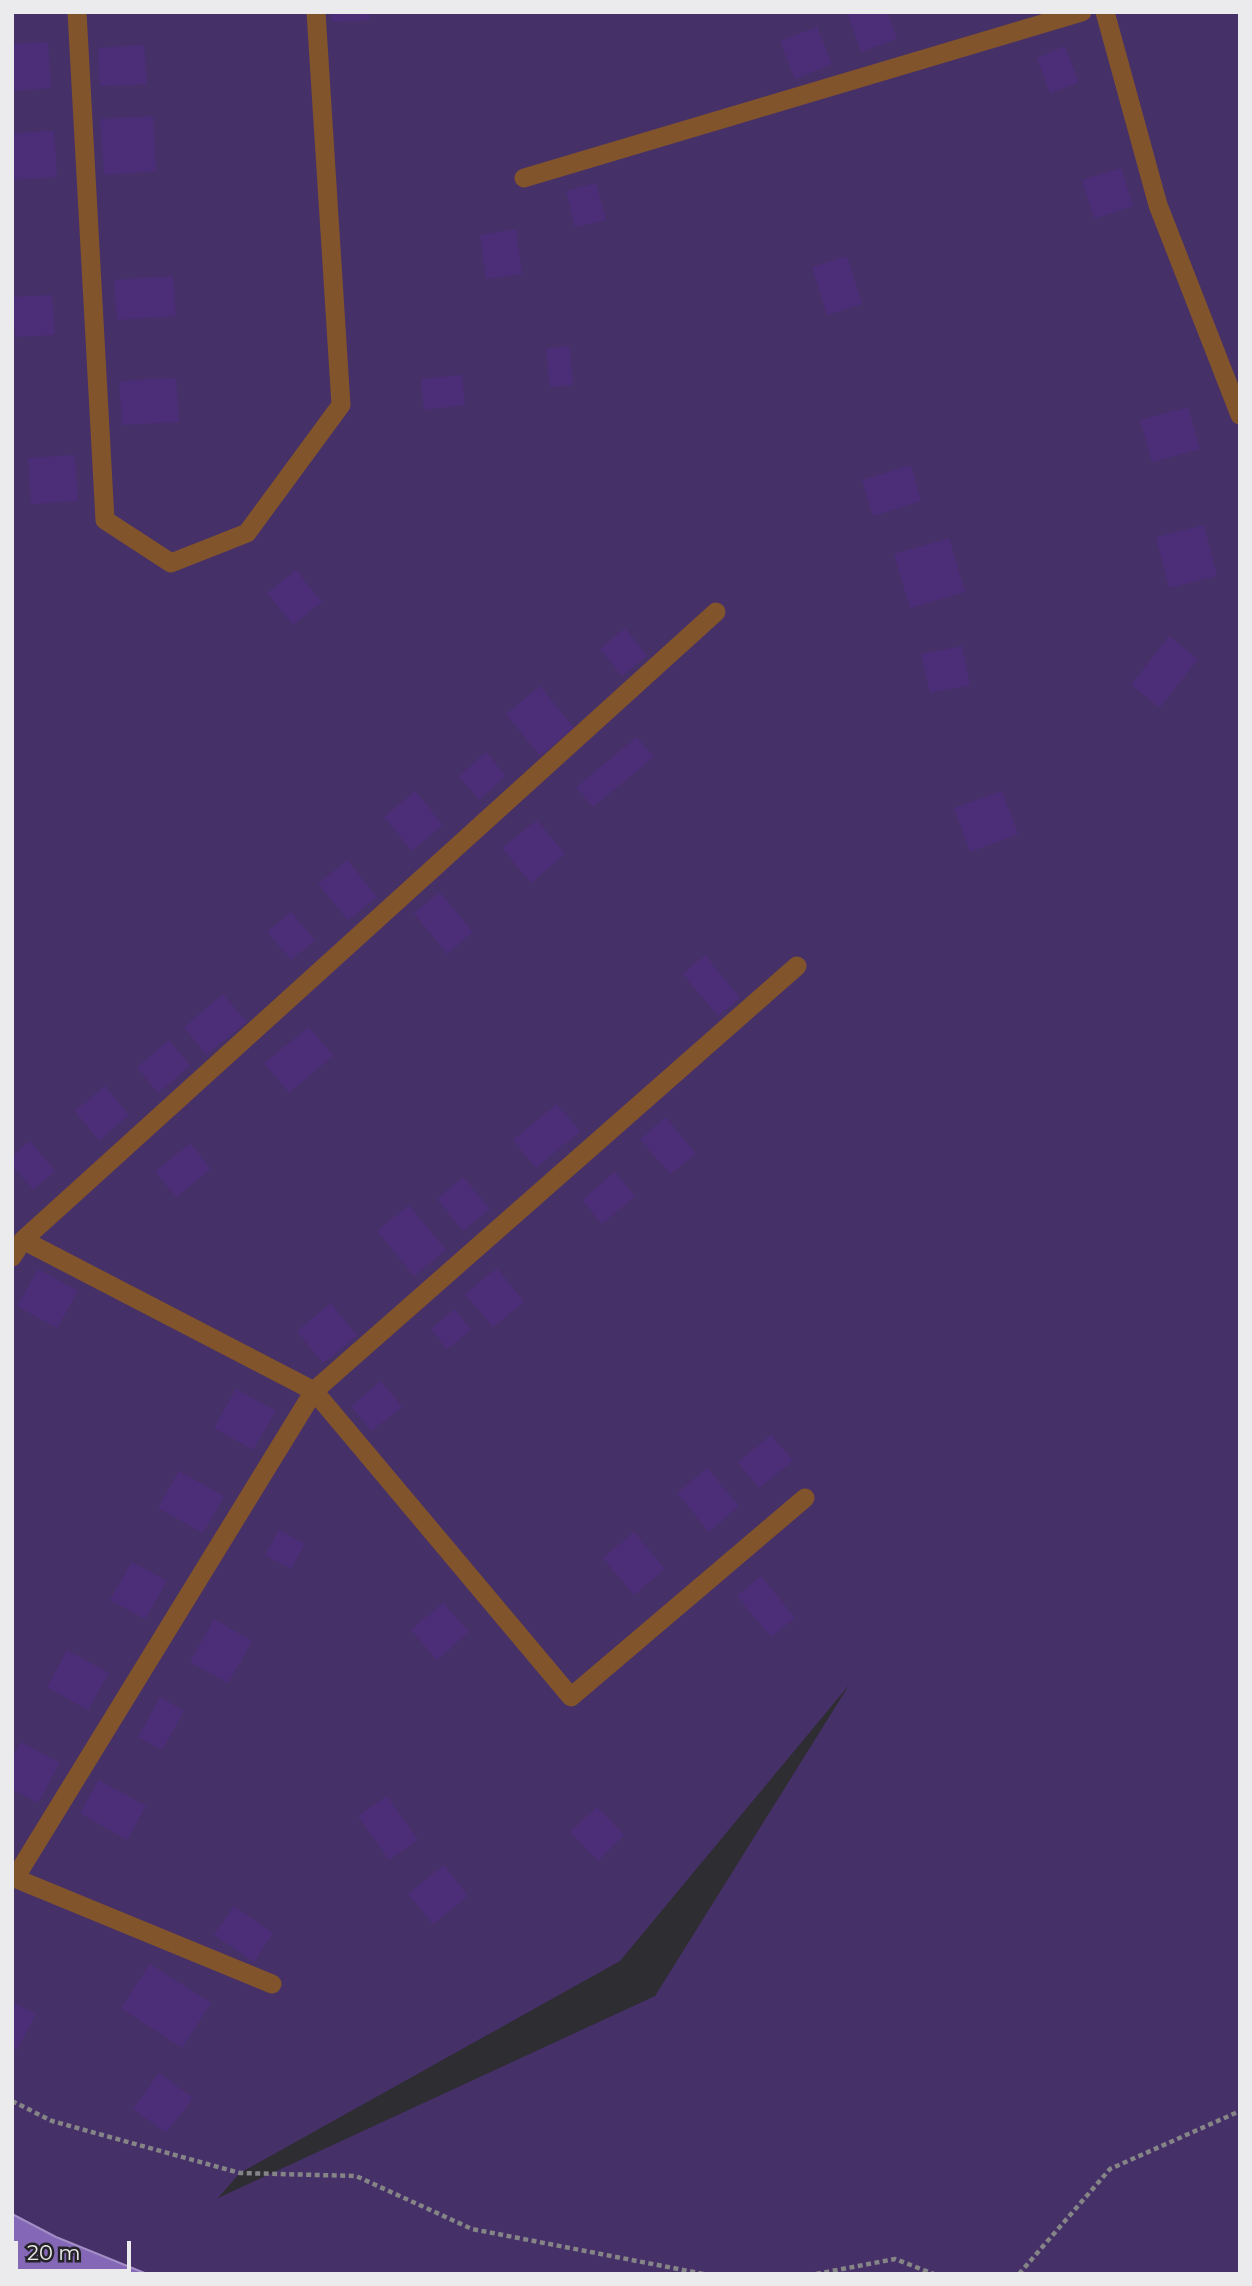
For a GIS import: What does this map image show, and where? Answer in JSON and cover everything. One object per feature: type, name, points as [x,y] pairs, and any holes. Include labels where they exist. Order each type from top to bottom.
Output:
[{"type":"lane","points":[[77,12],[105,520],[171,563],[247,533],[341,405],[316,12]]},
{"type":"lane","points":[[524,178],[1082,12]]},
{"type":"lane","points":[[1105,12],[1158,205],[1240,415]]},
{"type":"lane","points":[[12,1257],[23,1240],[716,612]]},
{"type":"lane","points":[[272,1984],[13,1877],[314,1391],[797,966]]},
{"type":"lane","points":[[23,1240],[314,1391],[571,1697],[805,1498]]},
{"type":"path","points":[[12,2101],[52,2121],[240,2173],[356,2175],[472,2229],[704,2274]]},
{"type":"path","points":[[1019,2274],[1110,2169],[1240,2111]]},
{"type":"path","points":[[816,2274],[895,2259],[934,2274]]},
{"type":"shaded area","points":[[12,12],[1240,12],[1240,2274],[147,2274],[56,2237],[12,2214]],"holes":[[[849,1685],[655,1996],[218,2198],[240,2173],[620,1961]]]},
{"type":"shaded area","points":[[12,2214],[56,2237],[147,2274],[12,2274]]},
{"type":"building","points":[[331,12],[369,12],[370,20],[332,22]]},
{"type":"building","points":[[847,12],[887,12],[897,39],[861,52]]},
{"type":"building","points":[[817,27],[832,64],[795,79],[780,41]]},
{"type":"building","points":[[48,42],[51,88],[12,91],[12,44]]},
{"type":"building","points":[[144,45],[147,84],[100,86],[98,48]]},
{"type":"building","points":[[1065,46],[1079,83],[1050,93],[1037,58]]},
{"type":"building","points":[[153,116],[156,171],[104,175],[100,119]]},
{"type":"building","points":[[54,131],[57,177],[12,180],[12,133]]},
{"type":"building","points":[[1121,168],[1133,206],[1094,219],[1082,180]]},
{"type":"building","points":[[596,183],[606,220],[575,227],[566,191]]},
{"type":"building","points":[[516,229],[522,274],[486,279],[480,235]]},
{"type":"building","points":[[847,256],[862,304],[827,315],[812,267]]},
{"type":"building","points":[[173,276],[176,316],[117,320],[114,280]]},
{"type":"building","points":[[52,295],[55,335],[15,337],[12,297]]},
{"type":"building","points":[[569,346],[573,385],[550,387],[546,349]]},
{"type":"building","points":[[462,375],[465,405],[424,410],[421,379]]},
{"type":"building","points":[[176,378],[179,422],[122,425],[119,381]]},
{"type":"building","points":[[1188,407],[1200,449],[1152,462],[1140,420]]},
{"type":"building","points":[[75,455],[78,501],[31,504],[28,458]]},
{"type":"building","points":[[911,465],[921,501],[873,516],[862,480]]},
{"type":"building","points":[[1204,525],[1217,576],[1169,588],[1156,537]]},
{"type":"building","points":[[949,538],[965,592],[910,608],[894,554]]},
{"type":"building","points":[[296,570],[322,602],[293,625],[267,593]]},
{"type":"building","points":[[625,628],[647,656],[622,676],[600,649]]},
{"type":"building","points":[[1169,636],[1198,659],[1160,708],[1131,685]]},
{"type":"building","points":[[962,646],[970,685],[930,693],[921,654]]},
{"type":"building","points":[[540,686],[574,728],[540,756],[506,714]]},
{"type":"building","points":[[637,737],[654,757],[593,807],[576,787]]},
{"type":"building","points":[[486,752],[506,776],[479,800],[459,776]]},
{"type":"building","points":[[415,791],[443,825],[412,851],[384,817]]},
{"type":"building","points":[[1002,791],[1018,834],[970,852],[954,808]]},
{"type":"building","points":[[537,820],[565,854],[531,883],[502,848]]},
{"type":"building","points":[[347,860],[377,897],[348,920],[318,884]]},
{"type":"building","points":[[440,892],[473,932],[447,954],[414,913]]},
{"type":"building","points":[[291,912],[315,940],[291,960],[267,932]]},
{"type":"building","points":[[705,955],[740,998],[718,1016],[683,974]]},
{"type":"building","points":[[223,994],[247,1022],[206,1055],[184,1027]]},
{"type":"building","points":[[309,1027],[333,1056],[289,1093],[264,1063]]},
{"type":"building","points":[[169,1040],[190,1066],[158,1093],[137,1067]]},
{"type":"building","points":[[105,1086],[129,1115],[99,1141],[75,1111]]},
{"type":"building","points":[[557,1104],[580,1131],[536,1168],[513,1140]]},
{"type":"building","points":[[666,1117],[696,1154],[670,1174],[640,1139]]},
{"type":"building","points":[[30,1141],[55,1171],[33,1190],[12,1165],[12,1156]]},
{"type":"building","points":[[190,1143],[211,1169],[176,1197],[155,1172]]},
{"type":"building","points":[[615,1172],[635,1196],[602,1224],[582,1200]]},
{"type":"building","points":[[463,1177],[490,1209],[463,1231],[437,1199]]},
{"type":"building","points":[[409,1205],[446,1250],[414,1276],[377,1231]]},
{"type":"building","points":[[497,1268],[524,1302],[493,1327],[465,1294]]},
{"type":"building","points":[[38,1269],[78,1291],[57,1328],[17,1306]]},
{"type":"building","points":[[331,1303],[357,1336],[323,1363],[297,1331]]},
{"type":"building","points":[[455,1309],[471,1330],[447,1349],[431,1329]]},
{"type":"building","points":[[381,1381],[402,1407],[371,1431],[351,1406]]},
{"type":"building","points":[[236,1389],[276,1411],[253,1450],[214,1428]]},
{"type":"building","points":[[771,1435],[793,1461],[759,1488],[738,1462]]},
{"type":"building","points":[[707,1468],[739,1506],[709,1532],[677,1493]]},
{"type":"building","points":[[179,1471],[224,1496],[203,1533],[158,1508]]},
{"type":"building","points":[[279,1530],[305,1544],[291,1569],[265,1555]]},
{"type":"building","points":[[634,1532],[665,1569],[634,1595],[603,1558]]},
{"type":"building","points":[[132,1562],[167,1581],[145,1619],[110,1600]]},
{"type":"building","points":[[761,1576],[795,1618],[771,1637],[737,1596]]},
{"type":"building","points":[[443,1603],[469,1632],[437,1660],[411,1630]]},
{"type":"building","points":[[214,1619],[252,1641],[228,1683],[190,1662]]},
{"type":"building","points":[[67,1650],[109,1673],[88,1710],[47,1687]]},
{"type":"building","points":[[160,1697],[184,1711],[162,1750],[138,1737]]},
{"type":"building","points":[[21,1742],[60,1763],[38,1803],[12,1789],[12,1758]]},
{"type":"building","points":[[99,1780],[146,1806],[127,1840],[80,1813]]},
{"type":"building","points":[[387,1796],[418,1840],[389,1860],[358,1816]]},
{"type":"building","points":[[597,1807],[624,1835],[598,1861],[570,1832]]},
{"type":"building","points":[[444,1865],[468,1896],[433,1924],[408,1894]]},
{"type":"building","points":[[234,1906],[273,1933],[254,1962],[214,1935]]},
{"type":"building","points":[[150,1964],[211,2003],[182,2048],[121,2008]]},
{"type":"building","points":[[12,2002],[36,2014],[17,2050],[12,2047]]},
{"type":"building","points":[[159,2073],[193,2098],[166,2133],[133,2109]]}]
